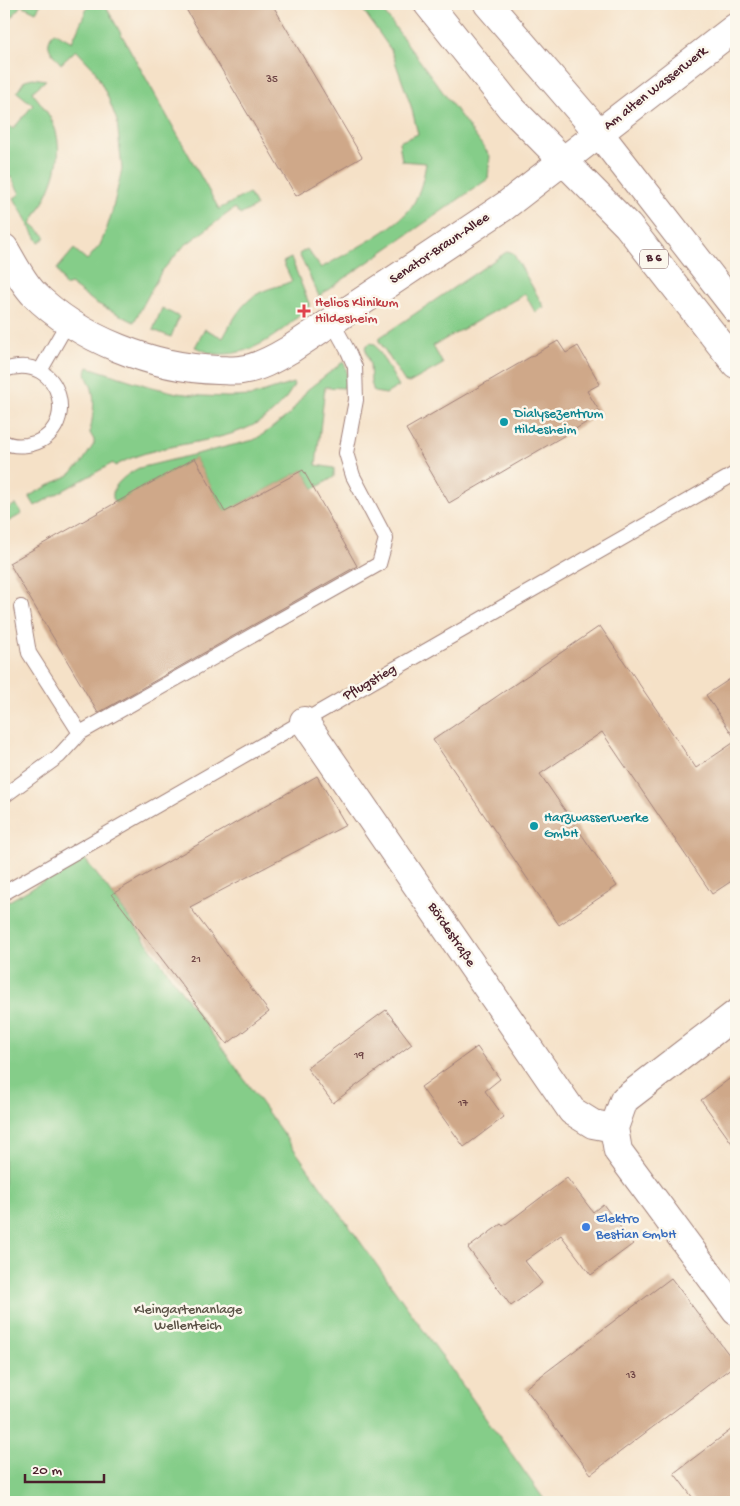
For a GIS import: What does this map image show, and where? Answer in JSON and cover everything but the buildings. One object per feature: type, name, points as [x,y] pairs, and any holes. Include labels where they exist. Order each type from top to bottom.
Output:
[{"type":"street","name":"B 6","points":[[428,4],[511,108],[628,226],[736,364]]},
{"type":"street","name":"B 6","points":[[488,4],[599,133],[736,309]]},
{"type":"street","name":"Am alten Wasserwerk","points":[[599,133],[736,27]]},
{"type":"street","name":"Senator-Braun-Allee","points":[[4,248],[26,285],[33,293],[68,322],[90,335],[118,349],[178,366],[204,370],[240,370],[265,364],[290,350],[505,206],[599,133]]},
{"type":"street","name":"Bördestraße","points":[[304,720],[572,1111],[593,1124],[614,1128]]},
{"type":"street","points":[[736,1014],[624,1100],[614,1128],[618,1151],[736,1311]]},
{"type":"lane","points":[[40,370],[68,322]]},
{"type":"lane","points":[[4,796],[59,756],[80,733],[379,564],[386,539],[353,476],[346,453],[356,400],[355,367],[332,322]]},
{"type":"lane","points":[[4,370],[14,366],[28,366],[40,370],[58,390],[61,402],[60,416],[54,428],[46,437],[34,444],[21,446],[4,442]]},
{"type":"lane","name":"Pflugstieg","points":[[4,893],[736,473]]},
{"type":"lane","points":[[21,607],[30,653],[80,733]]},
{"type":"green space","points":[[4,4],[41,4],[36,12],[21,5],[4,29]]},
{"type":"green space","points":[[89,4],[107,4],[105,5],[219,209],[249,193],[256,206],[240,215],[235,208],[184,246],[161,272],[134,322],[96,303],[70,284],[65,286],[57,269],[74,249],[87,260],[100,245],[112,212],[122,169],[117,121],[94,69],[76,50],[61,64],[51,52],[49,45],[54,32],[72,42]]},
{"type":"green space","points":[[359,4],[378,4],[490,156],[488,179],[319,296],[299,254],[307,249],[321,268],[383,232],[412,206],[421,185],[426,163],[402,161],[399,142],[418,134],[411,106],[391,50]]},
{"type":"green space","points":[[33,78],[46,80],[32,92],[50,117],[56,131],[58,144],[56,172],[45,198],[31,223],[46,237],[39,243],[14,198],[20,194],[11,177],[4,181],[4,122],[13,129],[33,105],[17,92],[25,80]]},
{"type":"green space","points":[[508,251],[513,253],[544,307],[535,312],[525,294],[433,346],[443,364],[409,383],[405,382],[379,341],[379,338]]},
{"type":"green space","points":[[291,258],[310,306],[278,333],[255,347],[229,354],[214,354],[195,347],[205,329],[223,338],[230,324],[248,300],[265,290],[292,281],[283,262]]},
{"type":"green space","points":[[162,308],[179,317],[171,337],[153,330]]},
{"type":"green space","points":[[370,343],[375,344],[399,386],[386,394],[374,392],[371,382],[370,364],[365,347]]},
{"type":"green space","points":[[343,362],[346,372],[344,388],[325,387],[316,465],[334,468],[334,477],[314,489],[303,470],[225,512],[195,458],[115,503],[113,492],[115,487],[129,474],[139,468],[254,440],[290,414],[307,390]]},
{"type":"green space","points":[[88,367],[148,386],[177,393],[202,396],[252,396],[293,383],[294,385],[278,407],[259,422],[237,432],[213,439],[162,449],[138,456],[115,466],[113,463],[35,506],[29,496],[69,475],[81,464],[94,444],[90,433],[94,400],[87,375]]},
{"type":"green space","points":[[16,504],[22,514],[4,524],[4,511]]},
{"type":"green space","name":"Kleingartenanlage Wellenteich","points":[[84,858],[112,894],[546,1502],[4,1502],[4,904]]},
{"type":"place","name":"Helios Klinikum Hildesheim","points":[[304,311]]},
{"type":"place","name":"Dialysezentrum Hildesheim","points":[[504,422]]},
{"type":"place","name":"Harzwasserwerke GmbH","points":[[534,826]]},
{"type":"place","name":"Elektro Bestian GmbH","points":[[586,1227]]}]
